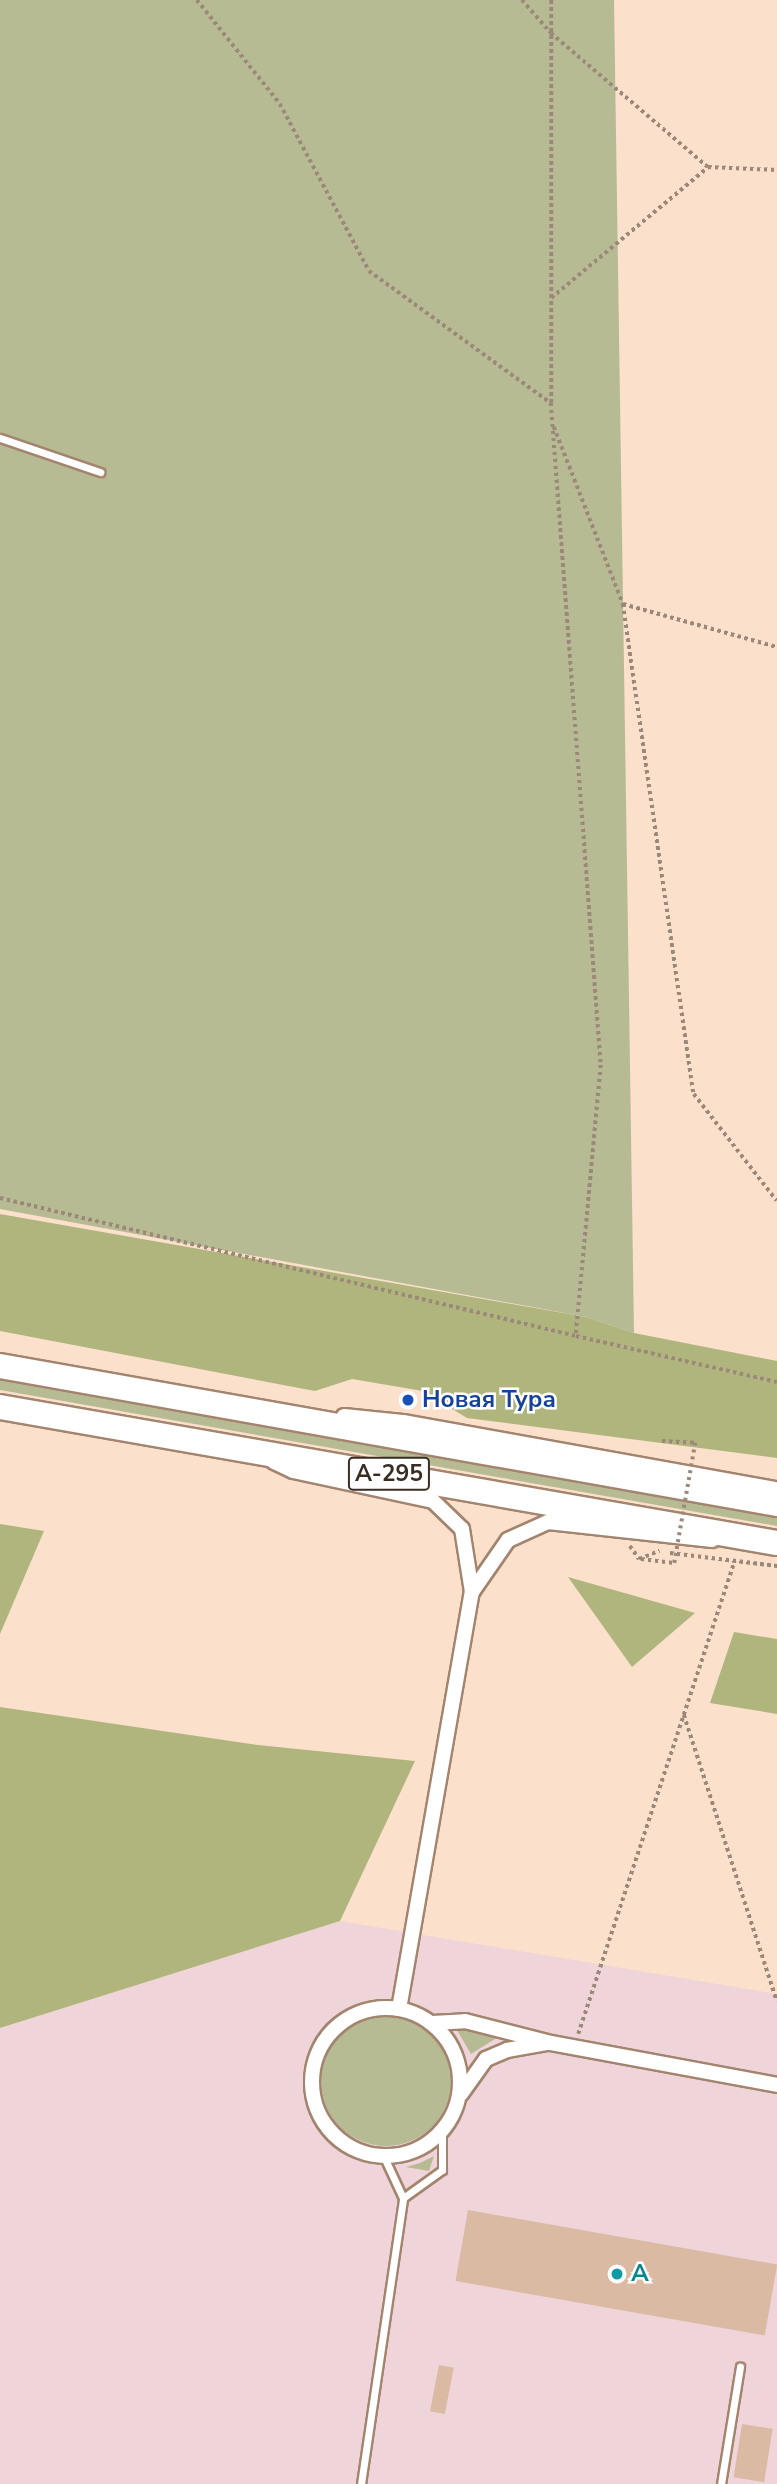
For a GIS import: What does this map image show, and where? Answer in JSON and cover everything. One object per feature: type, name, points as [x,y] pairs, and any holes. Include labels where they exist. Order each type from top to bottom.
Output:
[{"type":"highway","name":"А-295","points":[[0,1366],[777,1504]]},
{"type":"highway","name":"А-295","points":[[0,1407],[777,1543]]},
{"type":"street","name":"А-295","points":[[283,1416],[403,1422],[777,1489]]},
{"type":"street","points":[[260,1451],[293,1471],[433,1501],[462,1529],[472,1592],[399,2009]]},
{"type":"street","points":[[472,1592],[508,1540],[548,1522],[703,1542],[737,1535]]},
{"type":"street","points":[[551,2043],[507,2050],[486,2059],[460,2096],[442,2132],[417,2150],[384,2157],[350,2148],[324,2125],[312,2092],[312,2075],[323,2042],[348,2018],[377,2008],[399,2009],[432,2023],[464,2021],[551,2043],[777,2085]]},
{"type":"street","points":[[432,2023],[456,2056],[460,2096]]},
{"type":"lane","points":[[0,438],[100,472]]},
{"type":"lane","points":[[403,2198],[442,2170],[442,2132]]},
{"type":"lane","points":[[361,2484],[403,2198],[384,2157]]},
{"type":"lane","points":[[721,2484],[740,2367]]},
{"type":"path","points":[[197,0],[280,104],[369,271],[551,403]]},
{"type":"path","points":[[522,0],[551,33],[708,167],[777,170]]},
{"type":"path","points":[[551,0],[551,403],[601,1065],[576,1336]]},
{"type":"path","points":[[551,298],[708,167]]},
{"type":"path","points":[[552,423],[623,604],[694,1094],[777,1201]]},
{"type":"path","points":[[623,604],[777,647]]},
{"type":"path","points":[[0,1198],[777,1382]]},
{"type":"path","points":[[619,1545],[631,1547],[639,1559],[674,1563],[695,1443],[662,1441]]},
{"type":"path","points":[[639,1559],[658,1550],[777,1566]]},
{"type":"path","points":[[574,2047],[734,1561]]},
{"type":"path","points":[[684,1713],[777,2001]]},
{"type":"shaded area","points":[[340,1921],[777,1994],[777,2484],[0,2484],[0,2028]]},
{"type":"green space","points":[[0,0],[614,0],[634,1333],[586,1317],[0,1209]]},
{"type":"green space","points":[[0,1214],[586,1317],[634,1333],[777,1361],[777,1458],[467,1418],[423,1391],[352,1379],[315,1391],[0,1331]]},
{"type":"green space","points":[[0,1380],[777,1514],[777,1526],[0,1390]]},
{"type":"green space","points":[[0,1524],[44,1531],[0,1634]]},
{"type":"green space","points":[[568,1577],[695,1613],[632,1667]]},
{"type":"green space","points":[[734,1632],[777,1639],[777,1714],[710,1703]]},
{"type":"green space","points":[[0,1707],[258,1745],[415,1761],[340,1921],[0,2028]]},
{"type":"green space","points":[[386,2016],[411,2021],[432,2035],[446,2056],[451,2081],[446,2106],[432,2127],[411,2141],[386,2146],[361,2141],[340,2127],[326,2106],[321,2081],[326,2056],[340,2035],[361,2021]]},
{"type":"green space","points":[[454,2025],[514,2037],[495,2039],[471,2054]]},
{"type":"green space","points":[[434,2156],[429,2171],[406,2167],[420,2163]]},
{"type":"building","name":"А","points":[[468,2210],[777,2264],[765,2335],[455,2281]]},
{"type":"building","points":[[439,2365],[454,2368],[445,2414],[430,2411]]},
{"type":"building","points":[[742,2424],[773,2429],[764,2482],[734,2477]]},
{"type":"place","name":"Новая Тура","points":[[408,1400]]},
{"type":"place","name":"А","points":[[617,2274]]}]
